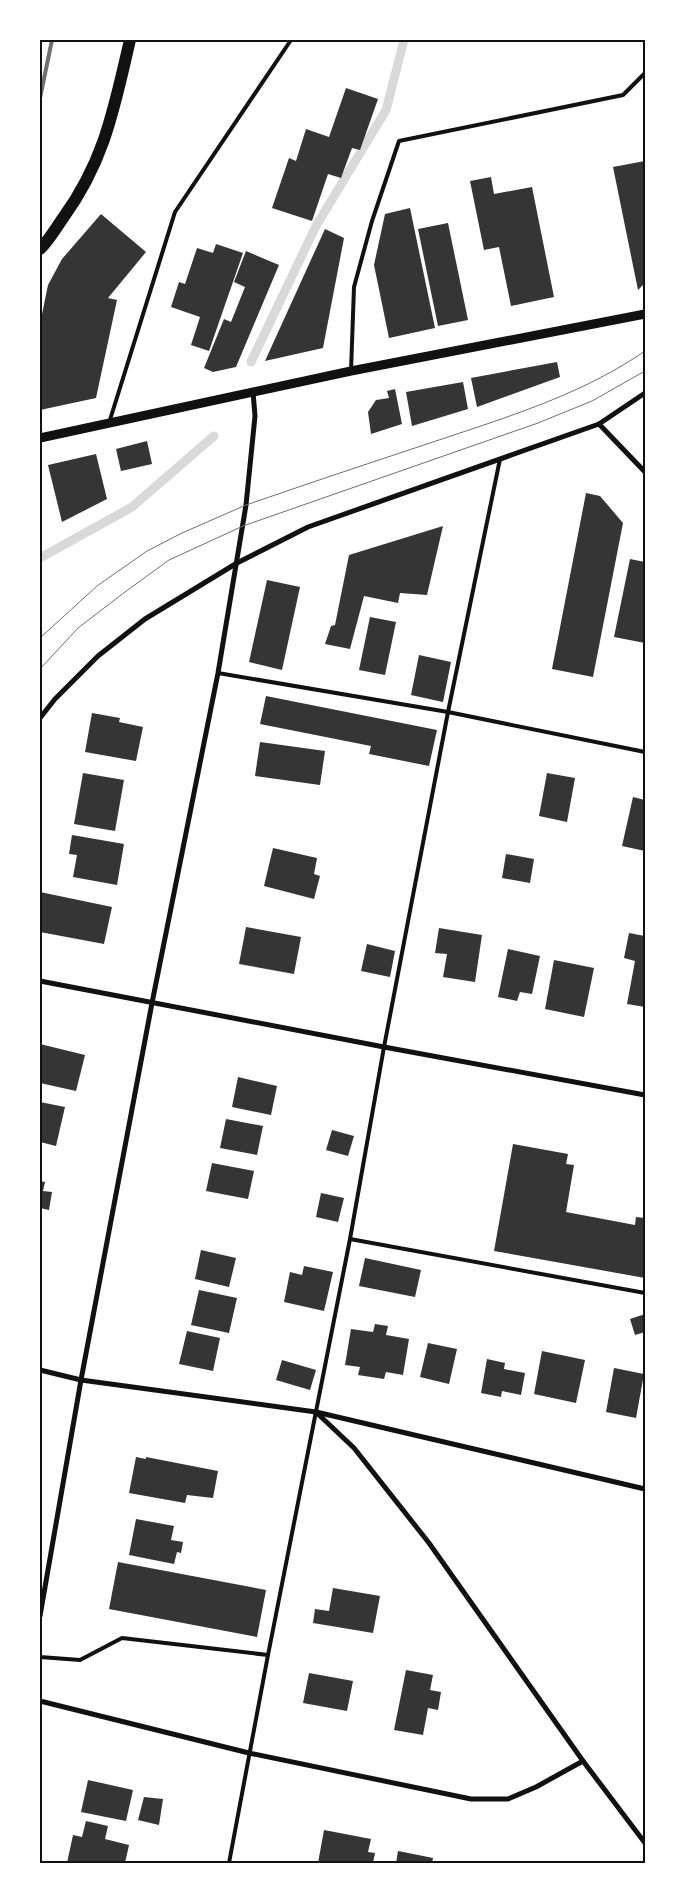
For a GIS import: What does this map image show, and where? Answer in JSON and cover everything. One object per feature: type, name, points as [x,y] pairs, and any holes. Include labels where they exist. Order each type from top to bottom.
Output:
[{"type":"main road","points":[[40,249],[80,196],[100,153],[113,114],[130,40]]},
{"type":"street","points":[[40,438],[351,371],[645,314]]},
{"type":"street","points":[[40,1616],[81,1380],[152,1003],[218,673],[246,505],[255,416],[253,392]]},
{"type":"street","points":[[40,718],[55,699],[98,656],[145,619],[237,563],[308,527],[599,424],[645,393]]},
{"type":"street","points":[[599,424],[645,472]]},
{"type":"street","points":[[40,981],[384,1047],[645,1094]]},
{"type":"street","points":[[40,1370],[81,1380],[316,1412],[645,1489]]},
{"type":"street","points":[[316,1412],[354,1448],[429,1543],[583,1761],[645,1843]]},
{"type":"street","points":[[40,1701],[249,1753],[471,1799],[508,1799],[536,1788],[583,1761]]},
{"type":"lane","points":[[109,423],[175,212],[291,40]]},
{"type":"lane","points":[[351,371],[354,287],[372,221],[398,141],[623,96],[645,73]]},
{"type":"lane","points":[[229,1863],[350,1239],[384,1047],[448,712],[500,458]]},
{"type":"lane","points":[[218,673],[448,712],[645,752]]},
{"type":"lane","points":[[350,1239],[645,1293]]},
{"type":"lane","points":[[40,1656],[80,1660],[122,1638],[268,1655]]},
{"type":"building","points":[[346,88],[378,99],[360,150],[352,148],[341,178],[328,174],[312,221],[272,208],[289,158],[296,161],[306,129],[329,137]]},
{"type":"building","points":[[645,161],[645,283],[638,290],[613,167]]},
{"type":"building","points":[[491,177],[494,194],[532,187],[554,297],[511,306],[499,247],[484,250],[470,181]]},
{"type":"building","points":[[410,208],[435,328],[389,338],[374,265],[385,214]]},
{"type":"building","points":[[101,214],[146,252],[108,298],[117,300],[96,398],[40,410],[40,324],[48,285],[62,259]]},
{"type":"building","points":[[448,223],[468,320],[438,326],[418,229]]},
{"type":"building","points":[[325,229],[344,238],[323,348],[265,361]]},
{"type":"building","points":[[216,244],[243,253],[209,351],[191,345],[200,317],[171,307],[179,282],[185,284],[197,248],[213,253]]},
{"type":"building","points":[[246,251],[279,265],[236,367],[213,372],[204,368],[224,319],[231,322],[245,287],[234,282]]},
{"type":"building","points":[[557,362],[560,377],[477,407],[471,378]]},
{"type":"building","points":[[463,382],[468,409],[412,426],[406,392]]},
{"type":"building","points":[[395,389],[402,424],[371,434],[368,412],[376,400],[389,398],[387,391]]},
{"type":"building","points":[[147,441],[152,464],[121,471],[116,449]]},
{"type":"building","points":[[96,454],[107,499],[62,522],[48,465]]},
{"type":"building","points":[[586,493],[600,496],[623,523],[593,677],[552,669]]},
{"type":"building","points":[[443,526],[427,595],[400,593],[398,603],[364,596],[350,649],[325,644],[331,626],[335,625],[349,555]]},
{"type":"building","points":[[630,559],[645,562],[645,643],[614,637]]},
{"type":"building","points":[[267,580],[300,587],[282,670],[249,662]]},
{"type":"building","points":[[370,617],[396,622],[385,675],[359,670]]},
{"type":"building","points":[[419,655],[451,662],[443,702],[411,695]]},
{"type":"building","points":[[266,696],[437,730],[429,766],[369,754],[371,746],[260,724]]},
{"type":"building","points":[[92,713],[120,718],[119,722],[143,727],[136,761],[85,752]]},
{"type":"building","points":[[260,742],[325,751],[320,785],[255,776]]},
{"type":"building","points":[[83,773],[124,780],[115,831],[74,824]]},
{"type":"building","points":[[547,773],[575,778],[567,822],[539,816]]},
{"type":"building","points":[[633,797],[645,800],[645,851],[622,846]]},
{"type":"building","points":[[72,835],[124,844],[117,885],[73,877],[77,855],[69,854]]},
{"type":"building","points":[[273,848],[317,858],[314,874],[320,876],[314,899],[264,886]]},
{"type":"building","points":[[506,854],[534,859],[530,883],[502,878]]},
{"type":"building","points":[[40,892],[112,907],[104,944],[40,932]]},
{"type":"building","points":[[246,927],[301,937],[294,974],[239,964]]},
{"type":"building","points":[[439,928],[482,935],[475,982],[443,977],[447,954],[435,953]]},
{"type":"building","points":[[629,933],[645,936],[645,1007],[627,1004],[635,961],[624,958]]},
{"type":"building","points":[[367,944],[395,951],[390,977],[361,971]]},
{"type":"building","points":[[508,949],[540,956],[532,994],[520,992],[517,1001],[498,997]]},
{"type":"building","points":[[554,960],[594,968],[584,1017],[545,1009]]},
{"type":"building","points":[[40,1044],[85,1055],[76,1091],[40,1083]]},
{"type":"building","points":[[238,1077],[277,1086],[271,1115],[232,1107]]},
{"type":"building","points":[[40,1102],[65,1107],[56,1146],[40,1142]]},
{"type":"building","points":[[226,1119],[263,1126],[257,1155],[220,1148]]},
{"type":"building","points":[[332,1130],[354,1136],[348,1156],[326,1150]]},
{"type":"building","points":[[513,1144],[568,1154],[566,1164],[574,1165],[566,1212],[635,1225],[636,1217],[645,1218],[645,1278],[494,1251]]},
{"type":"building","points":[[212,1163],[254,1171],[248,1199],[206,1191]]},
{"type":"building","points":[[40,1181],[45,1182],[43,1191],[52,1192],[49,1210],[40,1208]]},
{"type":"building","points":[[321,1193],[344,1198],[338,1222],[316,1217]]},
{"type":"building","points":[[201,1250],[236,1258],[229,1287],[195,1279]]},
{"type":"building","points":[[365,1258],[421,1270],[415,1297],[359,1286]]},
{"type":"building","points":[[304,1266],[333,1272],[324,1311],[284,1302],[290,1272],[302,1275]]},
{"type":"building","points":[[199,1290],[237,1298],[229,1333],[191,1325]]},
{"type":"building","points":[[645,1314],[645,1332],[635,1335],[630,1319]]},
{"type":"building","points":[[375,1324],[388,1326],[386,1335],[409,1339],[403,1375],[386,1372],[384,1379],[358,1375],[360,1367],[345,1365],[351,1329],[373,1332]]},
{"type":"building","points":[[187,1331],[220,1338],[213,1371],[179,1364]]},
{"type":"building","points":[[428,1343],[457,1349],[449,1384],[420,1377]]},
{"type":"building","points":[[542,1351],[585,1360],[576,1403],[534,1394]]},
{"type":"building","points":[[487,1359],[505,1363],[504,1369],[525,1373],[521,1395],[502,1391],[501,1397],[481,1393]]},
{"type":"building","points":[[282,1360],[316,1370],[310,1390],[276,1380]]},
{"type":"building","points":[[614,1368],[644,1374],[636,1418],[606,1412]]},
{"type":"building","points":[[136,1457],[146,1459],[146,1457],[218,1471],[213,1498],[187,1495],[185,1503],[129,1493]]},
{"type":"building","points":[[136,1519],[174,1526],[171,1540],[183,1542],[181,1553],[177,1552],[174,1564],[129,1555]]},
{"type":"building","points":[[118,1562],[266,1590],[257,1637],[109,1609]]},
{"type":"building","points":[[333,1588],[380,1596],[373,1633],[313,1623],[315,1609],[329,1611]]},
{"type":"building","points":[[406,1670],[433,1675],[430,1690],[441,1692],[438,1710],[428,1708],[423,1735],[394,1730]]},
{"type":"building","points":[[309,1673],[353,1681],[347,1711],[303,1703]]},
{"type":"building","points":[[88,1780],[133,1790],[126,1821],[81,1812]]},
{"type":"building","points":[[144,1797],[163,1799],[159,1825],[138,1820]]},
{"type":"building","points":[[86,1821],[108,1826],[105,1839],[129,1845],[125,1863],[67,1863],[73,1835],[82,1837]]},
{"type":"building","points":[[324,1830],[371,1839],[368,1852],[375,1853],[373,1863],[318,1863]]},
{"type":"building","points":[[398,1851],[433,1858],[432,1863],[396,1863]]},
{"type":"waterway","points":[[251,362],[316,226],[386,110],[404,40]]},
{"type":"waterway","points":[[40,558],[132,507],[214,436]]},
{"type":"tram line","points":[[40,638],[97,586],[147,551],[182,533],[246,505],[552,400],[600,378],[645,351]]},
{"type":"tram line","points":[[40,669],[78,628],[169,560],[243,526],[538,423],[592,401],[645,371]]},
{"type":"railway","points":[[40,98],[52,40]]}]
